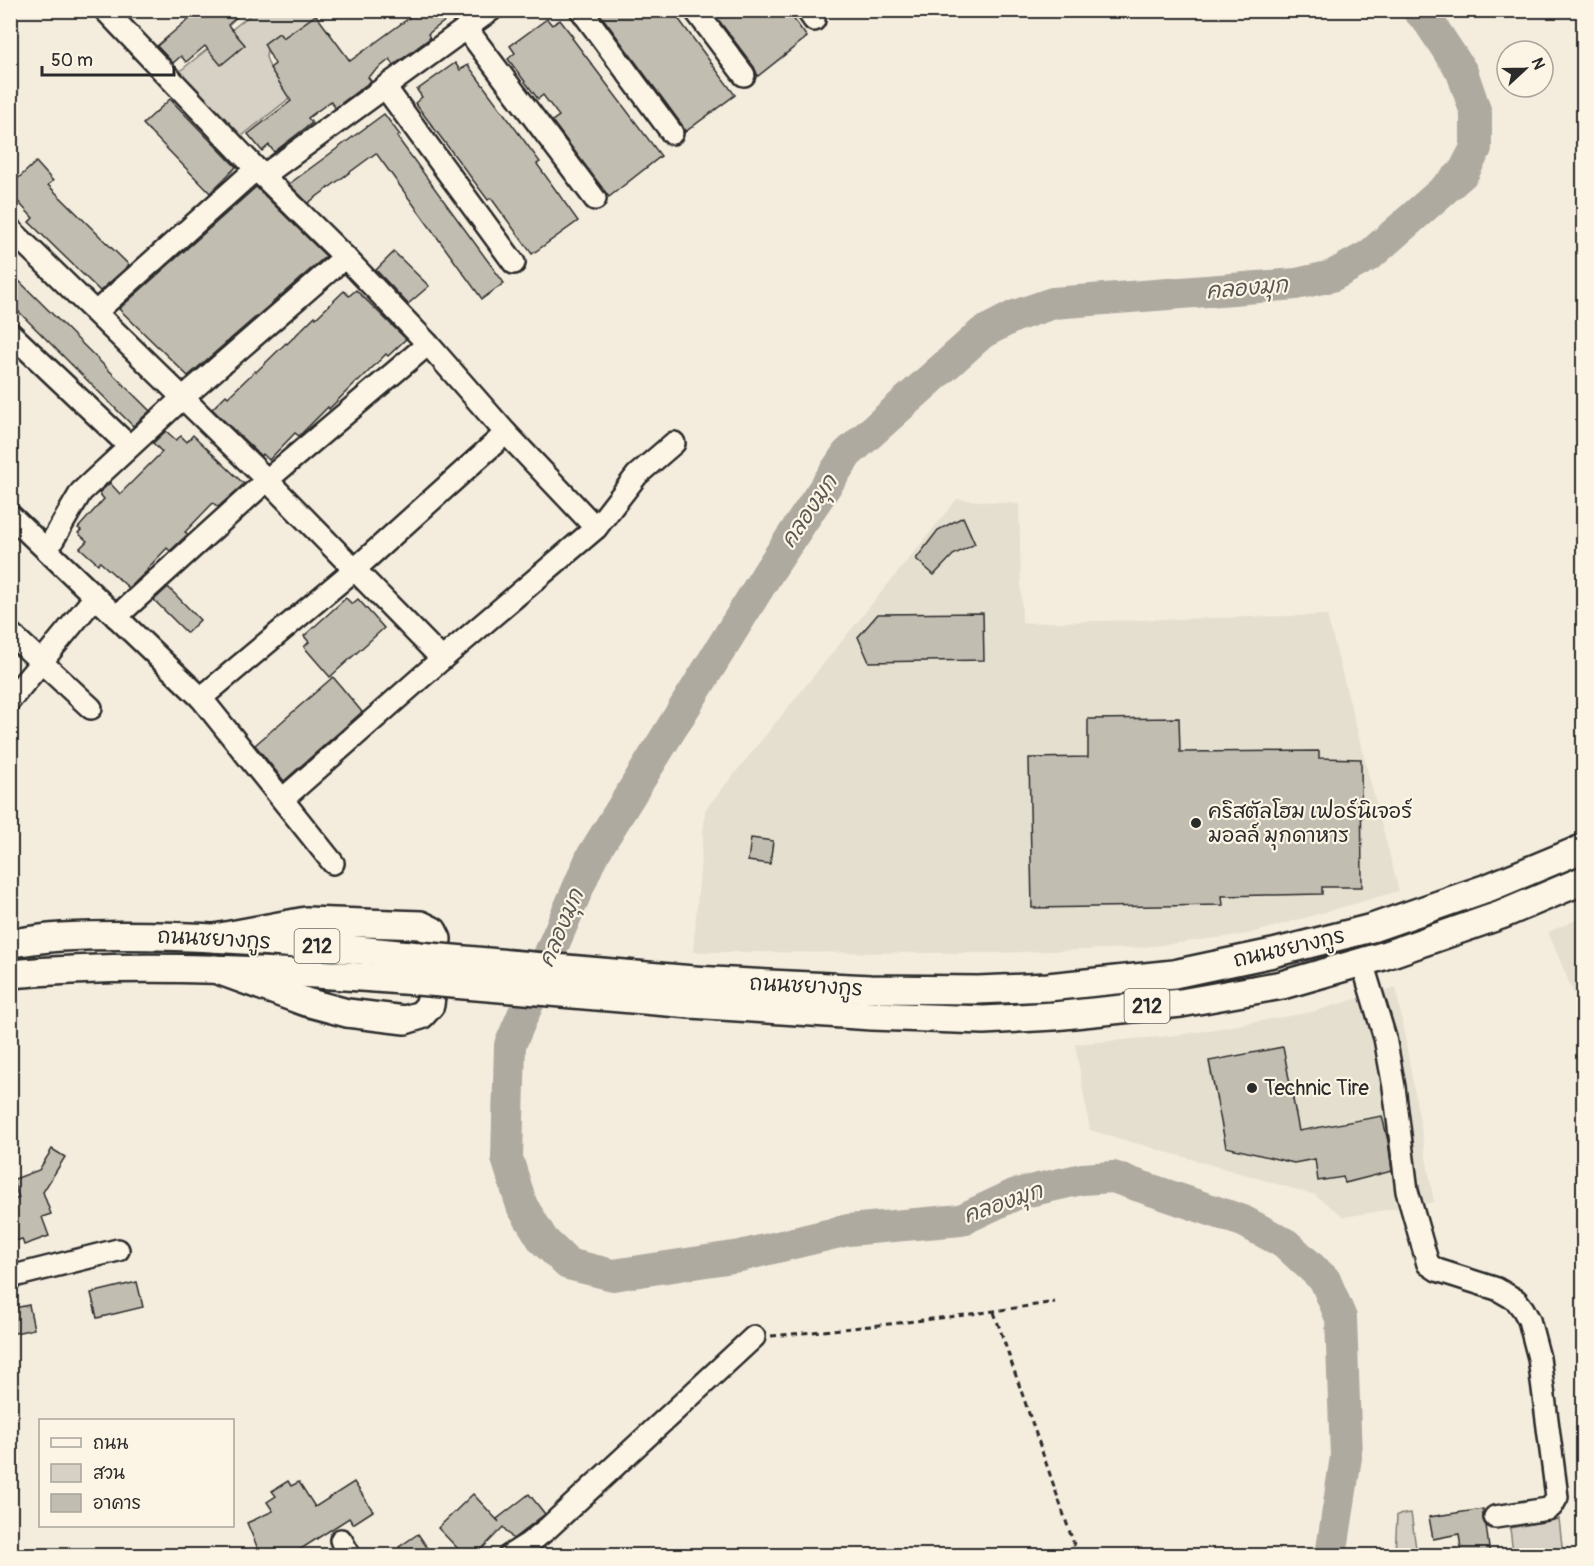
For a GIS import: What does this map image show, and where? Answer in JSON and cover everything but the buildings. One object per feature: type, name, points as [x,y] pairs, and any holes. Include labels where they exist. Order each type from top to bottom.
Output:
[{"type":"main road","name":"ถนนชยางกูร","points":[[692,992],[978,990],[1048,987],[1174,974],[1273,953],[1372,928],[1490,887],[1584,848]]},
{"type":"main road","name":"ถนนชยางกูร","points":[[10,974],[61,969],[163,967],[300,972],[418,969],[692,992],[872,1016],[984,1020],[1054,1016],[1181,1003],[1282,985],[1362,962],[1501,915],[1584,880]]},
{"type":"main road","points":[[215,938],[306,921],[421,926],[432,931],[437,939],[430,1005],[421,1015],[405,1020],[347,1013],[306,1002],[215,969]]},
{"type":"main road","name":"ถนนชยางกูร","points":[[10,943],[60,938],[163,936],[215,938],[303,944],[418,969]]},
{"type":"street","points":[[105,10],[260,173],[428,344],[506,433],[596,528]]},
{"type":"street","points":[[96,312],[260,173],[385,87],[491,10]]},
{"type":"street","points":[[580,10],[672,133]]},
{"type":"street","points":[[695,10],[744,75]]},
{"type":"street","points":[[466,28],[595,200]]},
{"type":"street","points":[[385,87],[514,263]]},
{"type":"street","points":[[10,229],[184,397],[442,659]]},
{"type":"street","points":[[47,550],[81,492],[184,397],[345,257]]},
{"type":"street","points":[[10,333],[129,446]]},
{"type":"street","points":[[116,617],[267,480],[428,344]]},
{"type":"street","points":[[201,698],[354,570],[506,433]]},
{"type":"street","points":[[283,799],[596,528],[637,475],[674,443]]},
{"type":"street","points":[[10,515],[201,698],[333,862]]},
{"type":"street","points":[[10,700],[95,597]]},
{"type":"street","points":[[10,633],[91,708]]},
{"type":"street","points":[[1362,962],[1385,1038],[1394,1088],[1405,1182],[1428,1264],[1437,1270],[1497,1289],[1516,1300],[1529,1320],[1539,1358],[1557,1497],[1548,1509],[1495,1517]]},
{"type":"street","points":[[10,1277],[118,1250]]},
{"type":"street","points":[[509,1556],[548,1528],[754,1337]]},
{"type":"path","points":[[754,1337],[874,1326],[994,1312],[1055,1302]]},
{"type":"path","points":[[994,1312],[1078,1556]]},
{"type":"shaded area","points":[[957,499],[1019,504],[1022,623],[1327,615],[1399,891],[1248,934],[1138,948],[997,953],[693,952],[705,810]]},
{"type":"shaded area","points":[[1583,917],[1583,1016],[1548,932]]},
{"type":"shaded area","points":[[1396,987],[1434,1202],[1344,1217],[1315,1195],[1090,1130],[1075,1044],[1180,1035],[1312,1012]]},
{"type":"green space","points":[[317,10],[319,12],[316,15],[283,38],[279,33],[268,41],[266,57],[270,68],[291,97],[242,136],[180,71],[255,11]]},
{"type":"green space","points":[[1411,1513],[1417,1555],[1395,1555],[1397,1515]]},
{"type":"green space","points":[[1559,1519],[1563,1555],[1508,1555],[1513,1554],[1510,1528]]},
{"type":"waterway","name":"คลองมุก","points":[[1331,1556],[1346,1457],[1341,1318],[1325,1280],[1286,1244],[1243,1221],[1113,1177],[1082,1179],[1016,1194],[961,1220],[848,1230],[740,1256],[613,1275],[568,1264],[543,1240],[522,1206],[507,1158],[510,1045],[591,858],[769,571],[847,454],[982,333],[1015,316],[1053,303],[1296,284],[1332,276],[1370,255],[1463,173],[1476,148],[1476,113],[1462,72],[1429,22],[1418,10]]},
{"type":"place","name":"คริสตัลโฮม เฟอร์นิเจอร์ มอลล์ มุกดาหาร","points":[[1196,823]]},
{"type":"place","name":"Technic Tire","points":[[1252,1088]]}]
